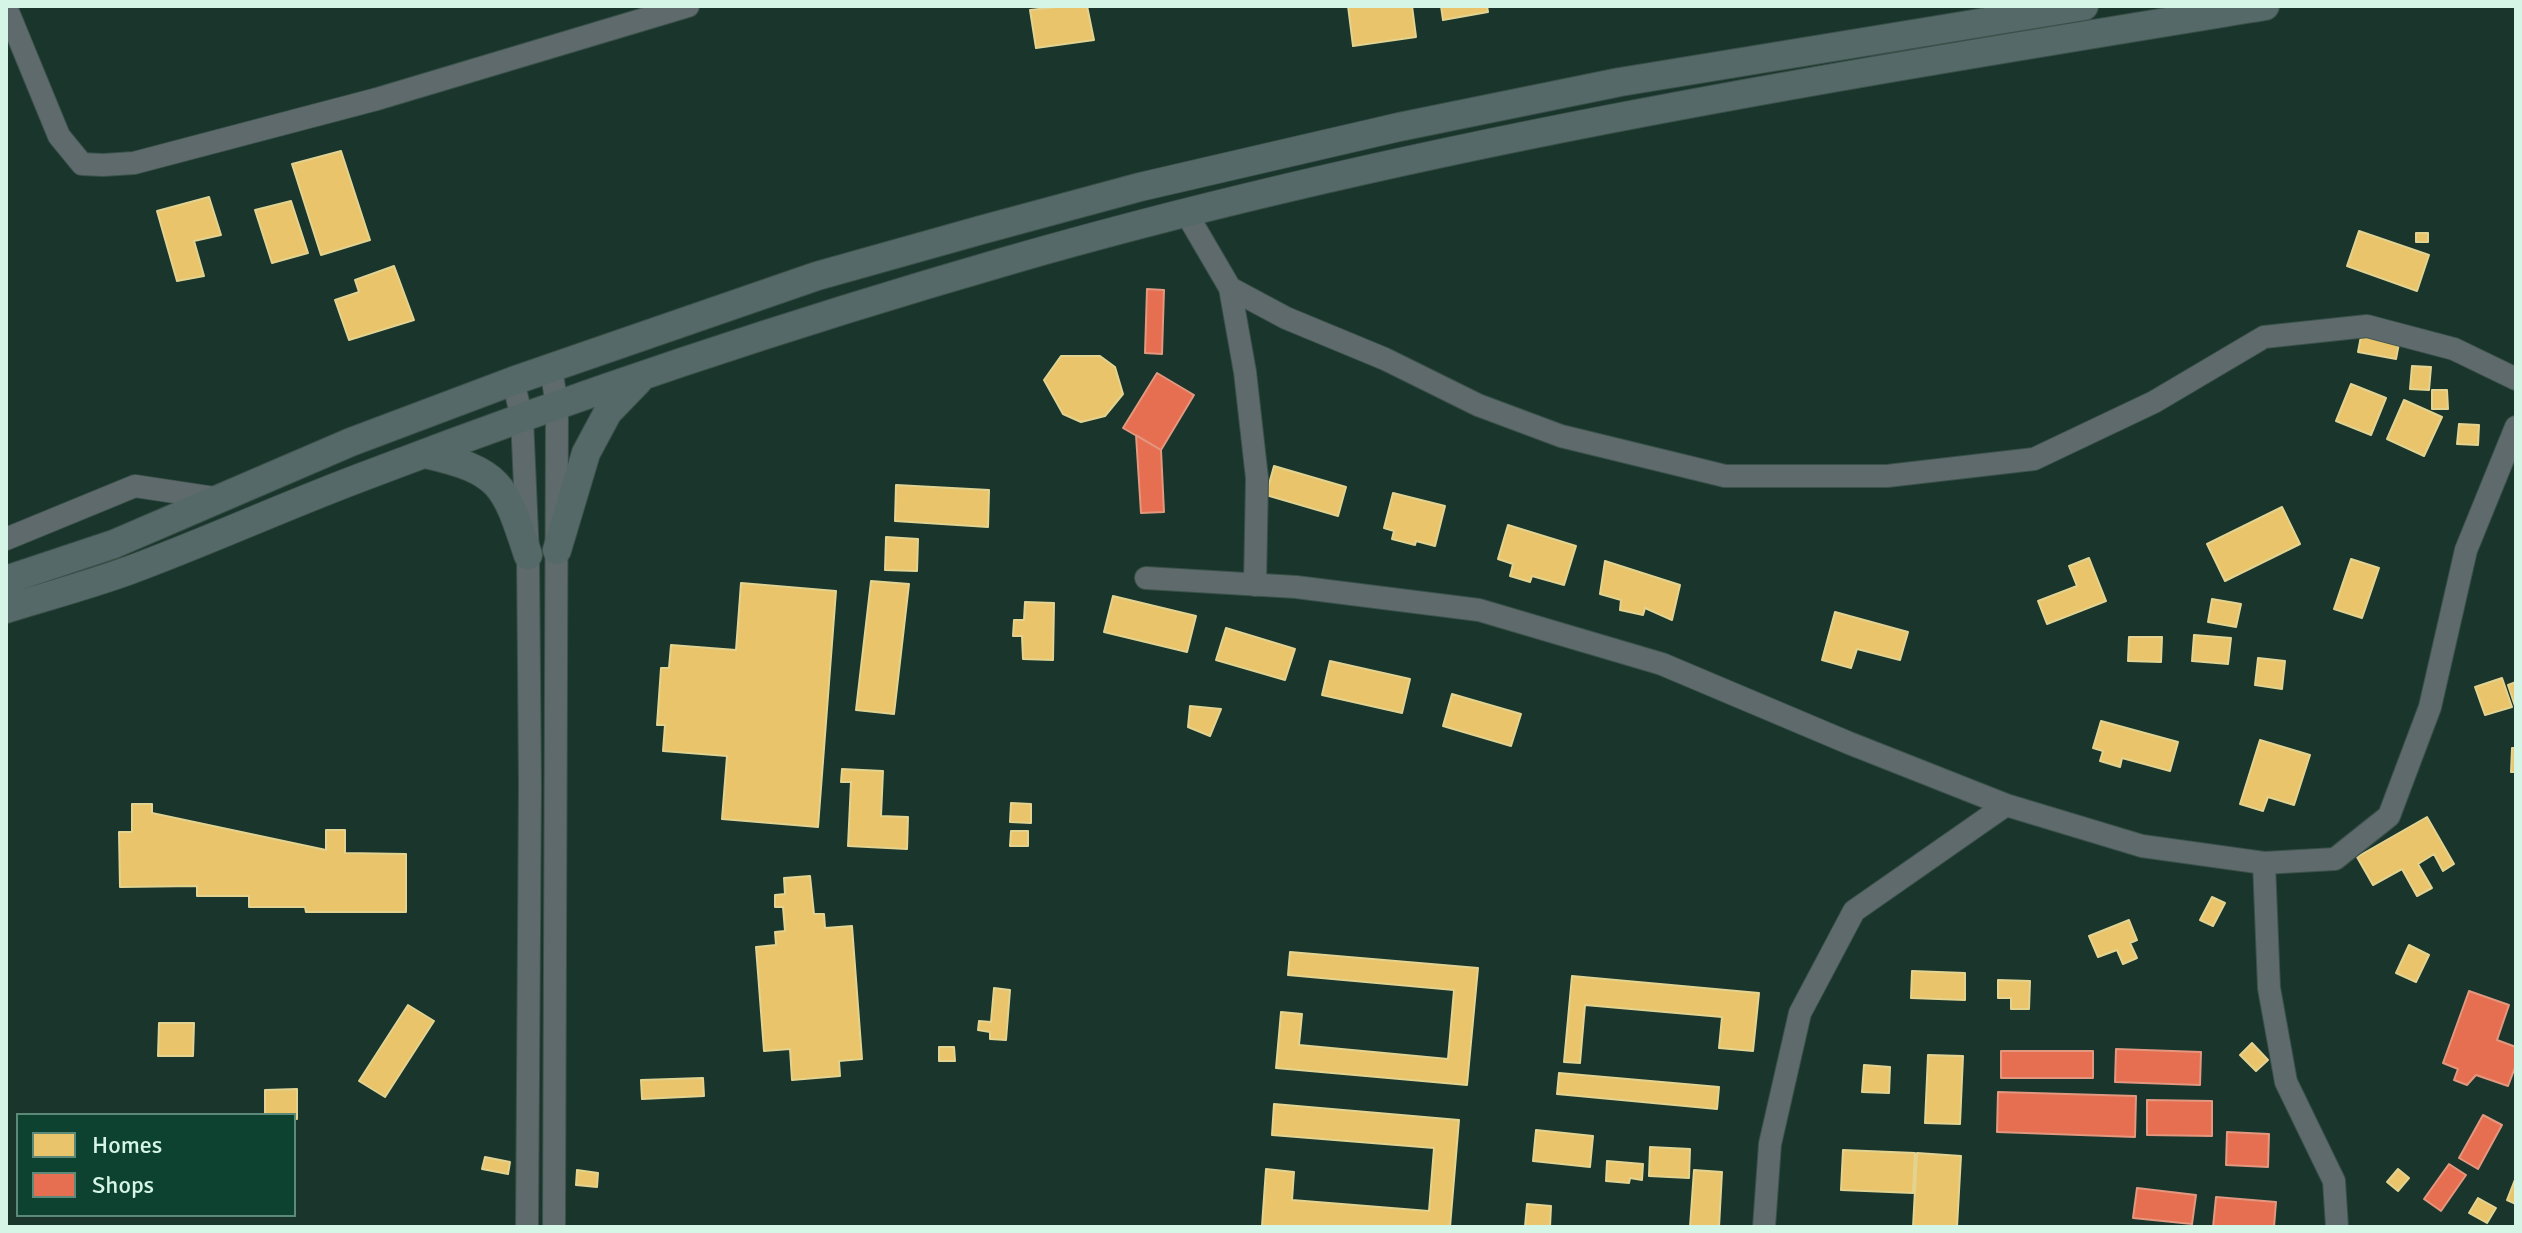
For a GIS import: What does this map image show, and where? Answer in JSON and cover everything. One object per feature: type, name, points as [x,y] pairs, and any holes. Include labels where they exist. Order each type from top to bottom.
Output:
[{"type":"main road","points":[[6,580],[114,544],[351,442],[513,381],[817,276],[1140,187],[1399,127],[1620,82],[2084,6]]},
{"type":"main road","points":[[6,609],[126,572],[425,454],[763,335],[1185,211],[1272,189],[1712,98],[2265,6]]},
{"type":"main road","points":[[557,550],[586,453],[608,412],[642,376]]},
{"type":"main road","points":[[425,454],[466,463],[495,480],[514,512],[528,555]]},
{"type":"street","points":[[6,7],[59,136],[82,164],[103,165],[134,163],[377,99],[688,6]]},
{"type":"street","points":[[1185,211],[1230,288],[1245,372],[1257,478],[1255,585]]},
{"type":"street","points":[[1230,288],[1286,318],[1385,359],[1478,405],[1561,436],[1725,476],[1887,476],[2034,459],[2154,402],[2264,337],[2367,326],[2454,349],[2516,379]]},
{"type":"street","points":[[551,368],[557,406],[554,1227]]},
{"type":"street","points":[[513,381],[522,418],[528,555],[527,1227]]},
{"type":"street","points":[[1146,578],[1296,587],[1479,610],[1662,664],[2006,805],[2142,846],[2264,863],[2335,859],[2389,816],[2430,707],[2466,550],[2516,427]]},
{"type":"street","points":[[6,539],[135,486],[222,499]]},
{"type":"street","points":[[1764,1227],[1770,1144],[1800,1013],[1854,911],[2006,805]]},
{"type":"street","points":[[2264,863],[2269,988],[2286,1082],[2334,1181],[2337,1227]]},
{"type":"building: Homes","points":[[1087,6],[1094,40],[1036,48],[1030,10]]},
{"type":"building: Homes","points":[[1348,6],[1412,6],[1416,37],[1353,46]]},
{"type":"building: Homes","points":[[1441,6],[1487,6],[1488,12],[1443,20]]},
{"type":"building: Homes","points":[[341,151],[370,240],[321,255],[292,164]]},
{"type":"building: Homes","points":[[209,197],[221,235],[194,241],[204,276],[177,281],[157,211]]},
{"type":"building: Homes","points":[[291,201],[308,253],[272,263],[255,210]]},
{"type":"building: Homes","points":[[2359,231],[2429,255],[2417,291],[2347,266]]},
{"type":"building: Homes","points":[[2416,233],[2428,233],[2428,242],[2416,242]]},
{"type":"building: Homes","points":[[394,266],[414,320],[349,340],[335,300],[359,292],[355,280]]},
{"type":"building: Homes","points":[[2362,331],[2400,338],[2396,359],[2358,352]]},
{"type":"building: Homes","points":[[1061,356],[1100,356],[1115,367],[1123,394],[1105,416],[1081,422],[1063,414],[1044,380]]},
{"type":"building: Homes","points":[[2412,366],[2431,367],[2429,390],[2410,389]]},
{"type":"building: Homes","points":[[2351,384],[2386,398],[2371,435],[2336,421]]},
{"type":"building: Homes","points":[[2432,390],[2447,390],[2448,409],[2432,409]]},
{"type":"building: Homes","points":[[2404,400],[2442,417],[2424,456],[2387,439]]},
{"type":"building: Homes","points":[[2459,424],[2479,425],[2478,445],[2457,444]]},
{"type":"building: Homes","points":[[1274,466],[1346,487],[1338,516],[1266,495]]},
{"type":"building: Homes","points":[[896,485],[989,490],[988,527],[895,521]]},
{"type":"building: Homes","points":[[1393,493],[1445,506],[1435,546],[1392,539],[1394,531],[1384,528]]},
{"type":"building: Homes","points":[[2282,507],[2300,544],[2225,581],[2207,544]]},
{"type":"building: Homes","points":[[1508,525],[1576,546],[1564,585],[1532,576],[1530,582],[1510,576],[1513,564],[1498,559]]},
{"type":"building: Homes","points":[[886,537],[918,539],[917,571],[885,570]]},
{"type":"building: Homes","points":[[2089,558],[2106,601],[2047,624],[2038,601],[2077,586],[2069,566]]},
{"type":"building: Homes","points":[[2351,559],[2379,568],[2362,618],[2334,609]]},
{"type":"building: Homes","points":[[1605,561],[1680,585],[1672,620],[1645,608],[1643,615],[1620,610],[1621,600],[1600,594]]},
{"type":"building: Homes","points":[[871,581],[909,584],[894,714],[856,710]]},
{"type":"building: Homes","points":[[741,583],[836,591],[818,827],[722,819],[727,756],[663,751],[665,725],[657,725],[661,668],[669,668],[671,645],[736,650]]},
{"type":"building: Homes","points":[[1113,596],[1196,616],[1187,652],[1104,632]]},
{"type":"building: Homes","points":[[2212,599],[2241,604],[2236,627],[2208,622]]},
{"type":"building: Homes","points":[[1025,602],[1054,603],[1053,660],[1023,659],[1022,636],[1013,636],[1014,620],[1024,620]]},
{"type":"building: Homes","points":[[1835,612],[1908,632],[1900,660],[1857,649],[1851,668],[1822,660]]},
{"type":"building: Homes","points":[[1226,628],[1295,649],[1285,680],[1216,660]]},
{"type":"building: Homes","points":[[2194,635],[2231,638],[2228,664],[2192,661]]},
{"type":"building: Homes","points":[[2129,637],[2162,637],[2161,662],[2128,661]]},
{"type":"building: Homes","points":[[2258,658],[2285,661],[2282,689],[2255,685]]},
{"type":"building: Homes","points":[[1330,661],[1410,679],[1402,713],[1322,695]]},
{"type":"building: Homes","points":[[2502,678],[2512,707],[2485,715],[2475,687]]},
{"type":"building: Homes","points":[[2516,682],[2516,709],[2508,685]]},
{"type":"building: Homes","points":[[1452,694],[1521,714],[1511,746],[1443,726]]},
{"type":"building: Homes","points":[[1190,706],[1221,709],[1210,736],[1188,727]]},
{"type":"building: Homes","points":[[2101,721],[2178,742],[2170,771],[2122,758],[2120,767],[2100,761],[2103,751],[2093,748]]},
{"type":"building: Homes","points":[[2260,740],[2310,755],[2294,805],[2268,797],[2263,811],[2240,804]]},
{"type":"building: Homes","points":[[2512,748],[2516,748],[2516,772],[2511,772]]},
{"type":"building: Homes","points":[[842,769],[883,771],[881,816],[908,817],[907,849],[848,846],[851,782],[841,782]]},
{"type":"building: Homes","points":[[1011,803],[1031,804],[1031,823],[1010,822]]},
{"type":"building: Homes","points":[[132,804],[152,804],[152,813],[326,850],[326,830],[345,830],[345,853],[406,854],[406,912],[306,912],[305,907],[249,907],[249,896],[197,896],[197,886],[120,887],[119,832],[132,832]]},
{"type":"building: Homes","points":[[2427,817],[2454,864],[2443,871],[2434,854],[2418,864],[2432,888],[2417,896],[2402,869],[2373,885],[2357,857]]},
{"type":"building: Homes","points":[[1011,831],[1028,831],[1028,846],[1010,846]]},
{"type":"building: Homes","points":[[810,876],[814,914],[824,914],[825,928],[852,926],[862,1059],[839,1061],[840,1076],[792,1080],[790,1049],[764,1051],[756,947],[776,945],[775,932],[785,931],[783,907],[775,907],[775,895],[785,894],[784,878]]},
{"type":"building: Homes","points":[[2212,897],[2225,903],[2213,926],[2200,920]]},
{"type":"building: Homes","points":[[2129,920],[2137,940],[2130,943],[2137,958],[2123,964],[2117,950],[2098,957],[2089,936]]},
{"type":"building: Homes","points":[[2409,945],[2429,955],[2416,982],[2396,973]]},
{"type":"building: Homes","points":[[1290,952],[1478,968],[1467,1085],[1276,1068],[1281,1012],[1302,1014],[1299,1045],[1448,1059],[1454,990],[1288,975]]},
{"type":"building: Homes","points":[[1912,971],[1965,973],[1965,1000],[1911,998]]},
{"type":"building: Homes","points":[[1572,976],[1759,993],[1753,1051],[1719,1048],[1722,1017],[1585,1005],[1580,1063],[1564,1062]]},
{"type":"building: Homes","points":[[1998,980],[2030,981],[2029,1009],[2011,1009],[2011,998],[1998,998]]},
{"type":"building: Homes","points":[[994,988],[1010,990],[1006,1040],[990,1039],[990,1032],[978,1030],[979,1021],[991,1022]]},
{"type":"building: Homes","points":[[408,1005],[434,1021],[385,1097],[359,1081]]},
{"type":"building: Homes","points":[[159,1023],[194,1023],[193,1056],[158,1056]]},
{"type":"building: Homes","points":[[2252,1043],[2268,1060],[2256,1071],[2240,1055]]},
{"type":"building: Homes","points":[[939,1047],[954,1047],[955,1061],[939,1061]]},
{"type":"building: Homes","points":[[1928,1055],[1963,1056],[1960,1124],[1925,1123]]},
{"type":"building: Homes","points":[[1864,1065],[1890,1067],[1889,1093],[1862,1092]]},
{"type":"building: Homes","points":[[1559,1073],[1719,1087],[1717,1109],[1557,1094]]},
{"type":"building: Homes","points":[[703,1078],[704,1096],[642,1099],[641,1080]]},
{"type":"building: Homes","points":[[297,1089],[297,1119],[296,1113],[265,1113],[265,1090]]},
{"type":"building: Homes","points":[[1274,1104],[1459,1120],[1450,1227],[1262,1226],[1266,1169],[1294,1172],[1292,1200],[1429,1211],[1434,1148],[1272,1135]]},
{"type":"building: Homes","points":[[1536,1130],[1593,1136],[1590,1167],[1533,1161]]},
{"type":"building: Homes","points":[[1650,1147],[1690,1149],[1689,1178],[1649,1176]]},
{"type":"building: Homes","points":[[1843,1150],[1915,1153],[1913,1193],[1841,1190]]},
{"type":"building: Homes","points":[[1917,1153],[1961,1156],[1957,1227],[1913,1227]]},
{"type":"building: Homes","points":[[485,1157],[510,1162],[508,1174],[482,1169]]},
{"type":"building: Homes","points":[[1607,1161],[1643,1164],[1642,1180],[1630,1178],[1629,1183],[1606,1181]]},
{"type":"building: Homes","points":[[2398,1169],[2409,1178],[2398,1191],[2387,1182]]},
{"type":"building: Homes","points":[[577,1170],[598,1173],[597,1187],[576,1185]]},
{"type":"building: Homes","points":[[1694,1170],[1722,1172],[1719,1227],[1690,1227]]},
{"type":"building: Homes","points":[[2516,1177],[2516,1204],[2507,1200]]},
{"type":"building: Homes","points":[[2478,1198],[2496,1208],[2487,1223],[2469,1213]]},
{"type":"building: Homes","points":[[1527,1204],[1551,1206],[1550,1227],[1525,1227]]},
{"type":"building: Shops","points":[[1147,289],[1164,290],[1162,354],[1145,353]]},
{"type":"building: Shops","points":[[1157,373],[1194,395],[1161,450],[1123,428]]},
{"type":"building: Shops","points":[[1136,435],[1161,450],[1164,512],[1141,513]]},
{"type":"building: Shops","points":[[2469,991],[2509,1005],[2497,1040],[2516,1047],[2516,1065],[2508,1086],[2476,1075],[2467,1085],[2454,1080],[2458,1069],[2443,1063]]},
{"type":"building: Shops","points":[[2116,1049],[2201,1052],[2200,1085],[2115,1082]]},
{"type":"building: Shops","points":[[2001,1051],[2093,1051],[2093,1078],[2001,1078]]},
{"type":"building: Shops","points":[[1998,1092],[2136,1096],[2135,1137],[1997,1132]]},
{"type":"building: Shops","points":[[2147,1100],[2212,1101],[2212,1136],[2147,1135]]},
{"type":"building: Shops","points":[[2483,1115],[2502,1125],[2478,1169],[2459,1158]]},
{"type":"building: Shops","points":[[2227,1132],[2269,1134],[2268,1167],[2226,1165]]},
{"type":"building: Shops","points":[[2449,1164],[2466,1175],[2441,1211],[2424,1199]]},
{"type":"building: Shops","points":[[2137,1188],[2196,1195],[2192,1224],[2133,1218]]},
{"type":"building: Shops","points":[[2216,1197],[2276,1202],[2274,1227],[2213,1227]]}]
